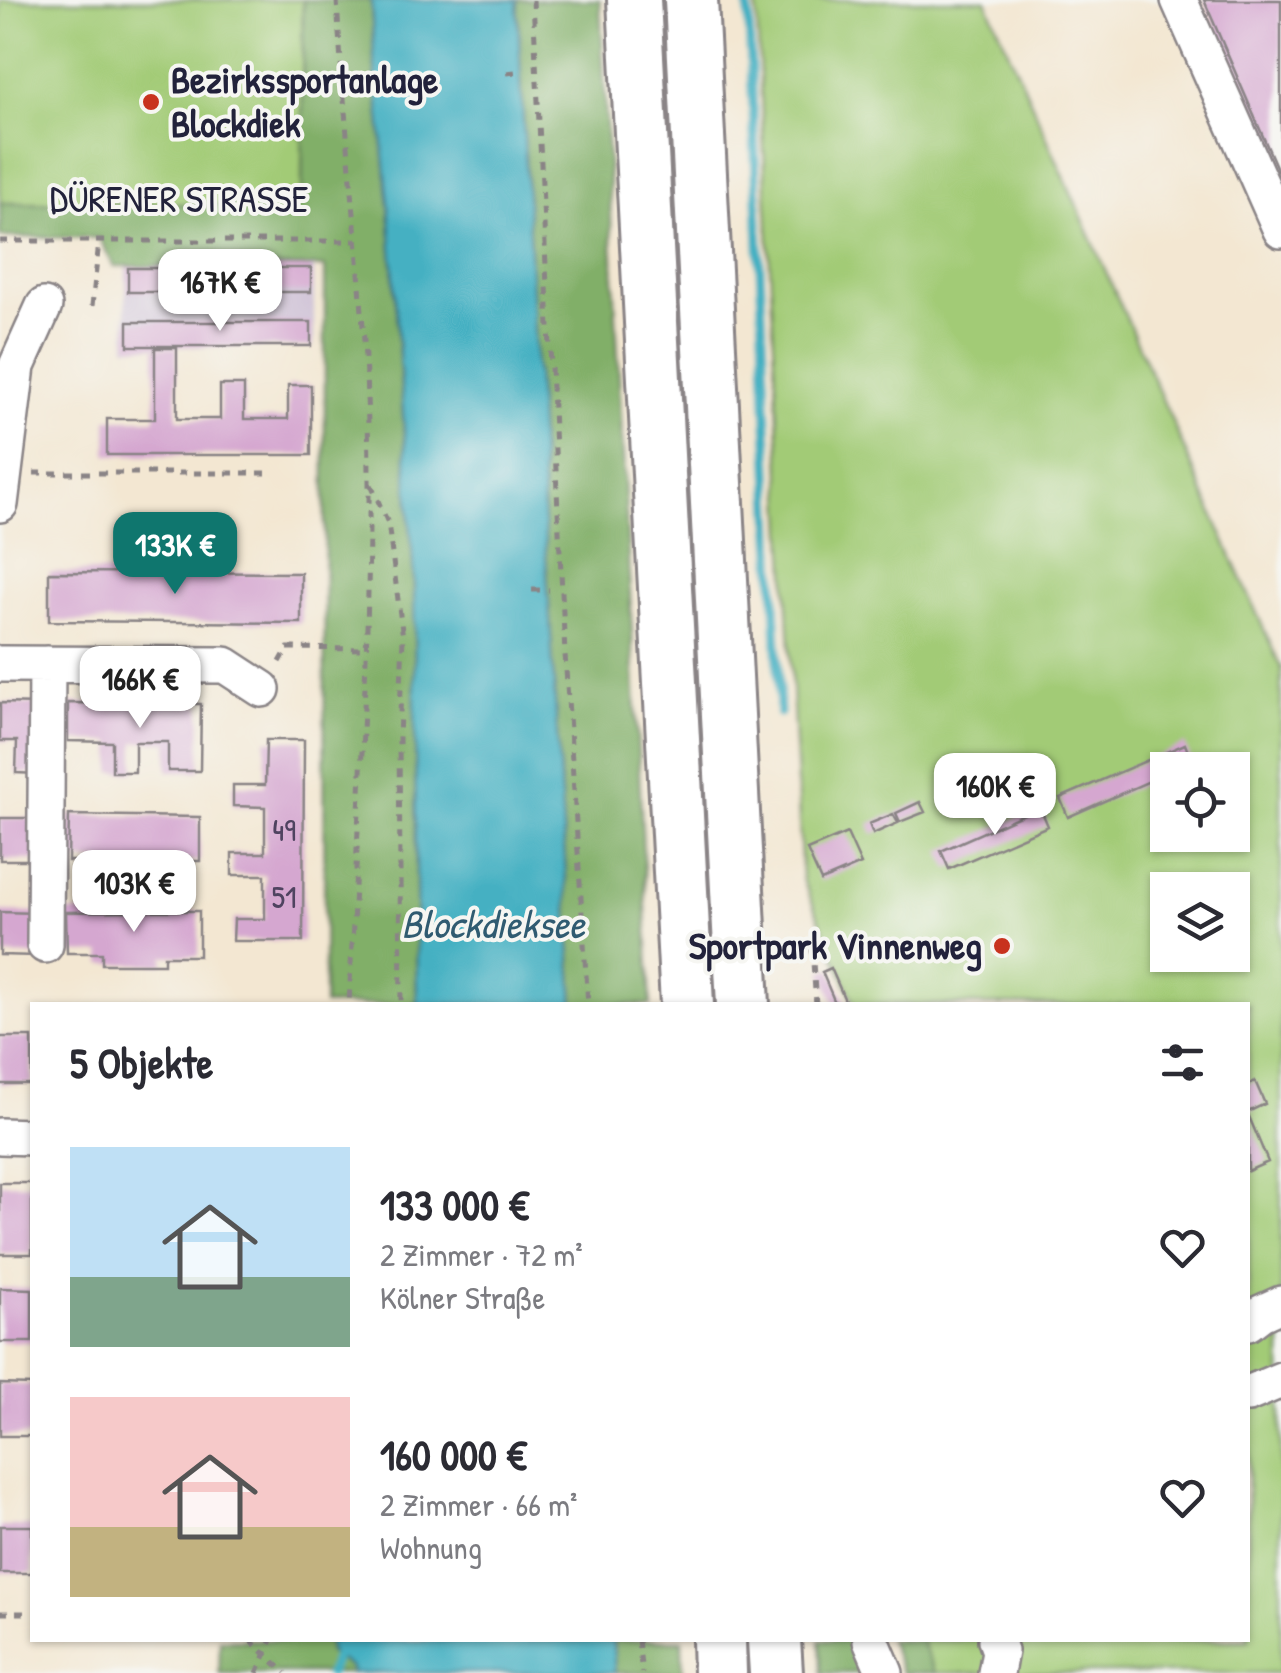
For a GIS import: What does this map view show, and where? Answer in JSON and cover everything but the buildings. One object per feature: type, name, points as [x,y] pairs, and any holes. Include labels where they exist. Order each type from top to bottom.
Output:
[{"type":"highway","points":[[634,0],[686,1002]]},
{"type":"highway","points":[[690,0],[743,1002]]},
{"type":"highway","points":[[719,1642],[720,1673]]},
{"type":"highway","points":[[774,1642],[776,1673]]},
{"type":"street","points":[[1179,0],[1281,230]]},
{"type":"street","points":[[2,488],[17,366],[44,306]]},
{"type":"street","points":[[0,664],[225,665],[262,690]]},
{"type":"street","points":[[46,945],[47,664]]},
{"type":"street","points":[[0,1136],[30,1137]]},
{"type":"street","points":[[1250,1322],[1261,1312],[1281,1304]]},
{"type":"street","points":[[1250,1393],[1281,1380]]},
{"type":"street","points":[[872,1642],[885,1673]]},
{"type":"street","points":[[996,1673],[1000,1651],[997,1642]]},
{"type":"path","points":[[337,0],[342,98],[358,241],[369,482],[349,1002]]},
{"type":"path","points":[[533,0],[565,654],[588,1002]]},
{"type":"path","points":[[507,73],[522,71]]},
{"type":"path","name":"DÜRENER STRASSE","points":[[0,242],[358,241]]},
{"type":"path","points":[[92,306],[100,242]]},
{"type":"path","points":[[2,488],[266,473]]},
{"type":"path","points":[[369,482],[388,523],[403,638],[399,738],[401,1002]]},
{"type":"path","points":[[532,590],[549,590]]},
{"type":"path","points":[[262,690],[288,648],[364,649]]},
{"type":"path","points":[[816,1002],[812,948],[832,938]]},
{"type":"path","points":[[0,1613],[30,1614]]},
{"type":"path","points":[[252,1642],[286,1673]]},
{"type":"path","points":[[257,1673],[271,1642]]},
{"type":"path","points":[[638,1642],[642,1673]]},
{"type":"shaded area","points":[[314,267],[314,347],[126,347],[126,268]]},
{"type":"green space","name":"Bezirkssportanlage Blockdiek","points":[[0,0],[303,0],[302,205],[0,203]]},
{"type":"green space","points":[[303,0],[371,0],[414,580],[417,1002],[324,1002],[325,267],[114,266],[99,238],[0,237],[0,203],[302,205]]},
{"type":"green space","points":[[517,0],[600,0],[651,1002],[574,1002]]},
{"type":"green space","points":[[756,0],[986,0],[1281,668],[1281,1673],[935,1673],[922,1642],[1250,1642],[1250,1002],[854,1002],[802,878]]},
{"type":"green space","points":[[220,1642],[329,1642],[329,1652],[351,1668],[351,1673],[219,1673]]},
{"type":"green space","points":[[613,1642],[682,1642],[683,1673],[615,1673]]},
{"type":"green space","points":[[820,1642],[851,1642],[861,1673],[821,1673]]},
{"type":"green space","points":[[890,1642],[922,1642],[935,1673],[902,1673]]},
{"type":"water","name":"Blockdieksee","points":[[371,0],[517,0],[574,1002],[417,1002],[414,580],[389,204]]},
{"type":"water","points":[[329,1642],[613,1642],[615,1673],[351,1673],[351,1668],[329,1652]]},
{"type":"waterway","points":[[748,0],[780,713]]},
{"type":"waterway","points":[[329,1673],[342,1642]]},
{"type":"place","name":"Bezirkssportanlage Blockdiek","points":[[151,102]]},
{"type":"place","name":"Sportpark Vinnenweg","points":[[1002,946]]}]
